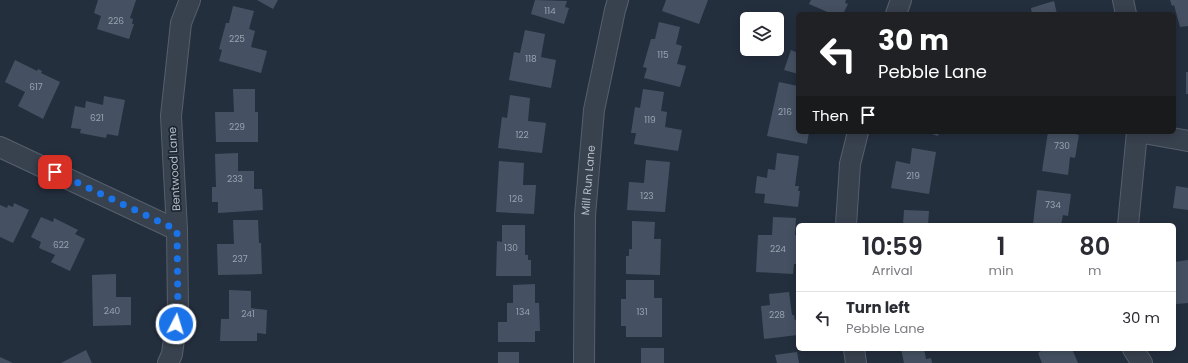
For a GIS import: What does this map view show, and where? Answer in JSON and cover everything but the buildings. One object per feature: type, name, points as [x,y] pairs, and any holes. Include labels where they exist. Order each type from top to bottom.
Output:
[{"type":"street","name":"Bentwood Lane","points":[[168,363],[172,354],[178,309],[177,230],[171,116],[181,24],[190,0]]},
{"type":"street","name":"Mill Run Lane","points":[[584,363],[585,215],[594,110],[618,0]]},
{"type":"street","points":[[897,12],[901,0]]},
{"type":"street","points":[[1123,0],[1126,12]]},
{"type":"street","points":[[846,223],[850,164],[858,134]]},
{"type":"street","points":[[1128,223],[1137,134]]},
{"type":"street","points":[[1148,134],[1188,141]]},
{"type":"street","points":[[0,146],[177,230]]},
{"type":"street","points":[[854,351],[856,363]]},
{"type":"street","points":[[1134,351],[1142,363]]},
{"type":"route","points":[[55,172],[177,230],[178,309],[176,324]]}]
